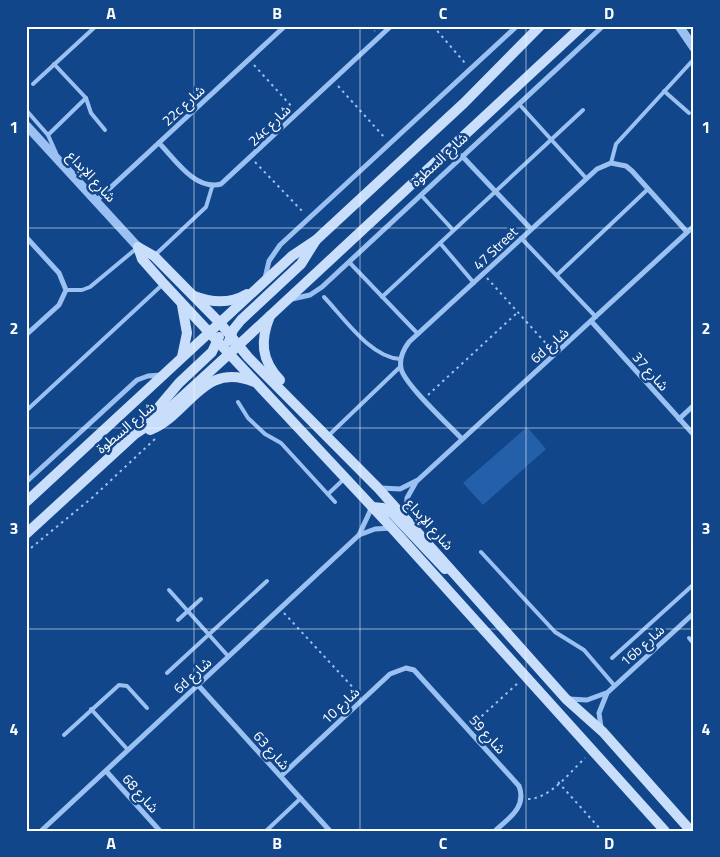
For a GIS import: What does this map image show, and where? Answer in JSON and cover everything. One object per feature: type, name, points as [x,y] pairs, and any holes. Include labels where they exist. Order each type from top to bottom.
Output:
[{"type":"main road","name":"شارع السطوة","points":[[26,502],[292,256],[316,240],[464,103],[540,26]]},
{"type":"main road","name":"شارع السطوة","points":[[26,534],[135,434],[159,418],[582,26]]},
{"type":"main road","points":[[229,354],[231,336],[241,320],[301,264],[316,240]]},
{"type":"main road","name":"شارع الإبداع","points":[[138,247],[154,256],[378,488],[566,699],[603,732],[691,831]]},
{"type":"main road","name":"شارع الإبداع","points":[[138,247],[142,259],[182,304],[392,528],[665,831]]},
{"type":"main road","points":[[191,295],[210,301],[231,301],[261,285]]},
{"type":"main road","points":[[181,359],[186,333],[182,304]]},
{"type":"main road","points":[[271,314],[264,335],[264,354],[272,371],[295,396],[300,409]]},
{"type":"main road","points":[[135,434],[179,383],[212,352],[218,341],[220,323]]},
{"type":"main road","points":[[135,434],[162,424],[206,385],[216,379],[237,377],[256,383]]},
{"type":"main road","points":[[372,507],[388,511],[431,557],[464,583]]},
{"type":"street","name":"22c شارع","points":[[96,201],[284,26]]},
{"type":"street","name":"24c شارع","points":[[212,187],[227,180],[391,26]]},
{"type":"street","points":[[261,285],[269,261],[276,250],[517,26]]},
{"type":"street","name":"شارع السطوة","points":[[286,300],[306,296],[317,291],[603,26]]},
{"type":"street","points":[[680,26],[694,37]]},
{"type":"street","points":[[680,26],[694,48]]},
{"type":"street","name":"شارع الإبداع","points":[[26,125],[138,247]]},
{"type":"street","points":[[159,142],[197,182],[212,187]]},
{"type":"street","points":[[462,156],[531,229]]},
{"type":"street","points":[[611,163],[626,166],[687,232]]},
{"type":"street","name":"47 Street","points":[[400,359],[405,347],[418,334],[521,238],[586,178],[604,164],[611,163]]},
{"type":"street","name":"6d شارع","points":[[406,518],[407,498],[418,480],[694,226]]},
{"type":"street","points":[[26,237],[59,273],[66,290],[59,306],[26,335]]},
{"type":"street","name":"شارع 37","points":[[591,321],[694,435]]},
{"type":"street","points":[[400,359],[400,367],[406,380],[462,439]]},
{"type":"street","name":"شارع السطوة","points":[[26,482],[137,380],[148,376],[164,375]]},
{"type":"street","points":[[679,419],[694,405]]},
{"type":"street","name":"6d شارع","points":[[378,488],[400,489],[418,480]]},
{"type":"street","name":"6d شارع","points":[[359,535],[372,507]]},
{"type":"street","name":"6d شارع","points":[[41,831],[359,535],[375,529],[392,528]]},
{"type":"street","name":"16b شارع","points":[[603,732],[598,713],[607,693],[694,613]]},
{"type":"street","name":"شارع 10","points":[[281,776],[397,670],[406,668],[421,675]]},
{"type":"street","name":"شارع 59","points":[[421,675],[519,786],[522,799]]},
{"type":"street","name":"شارع 63","points":[[198,685],[330,831]]},
{"type":"street","points":[[566,699],[587,700],[607,693]]},
{"type":"street","name":"شارع 68","points":[[106,771],[160,831]]},
{"type":"street","points":[[495,831],[516,812],[522,799]]},
{"type":"lane","points":[[33,84],[96,26]]},
{"type":"lane","points":[[611,163],[616,144],[694,59]]},
{"type":"lane","points":[[54,64],[86,98],[91,113],[105,130]]},
{"type":"lane","points":[[664,91],[688,113]]},
{"type":"lane","points":[[48,135],[86,98]]},
{"type":"lane","points":[[519,104],[586,178]]},
{"type":"lane","points":[[26,110],[48,135],[56,158]]},
{"type":"lane","points":[[382,296],[583,110]]},
{"type":"lane","points":[[154,256],[206,207],[212,187]]},
{"type":"lane","points":[[557,276],[648,189]]},
{"type":"lane","points":[[421,195],[453,230]]},
{"type":"lane","points":[[521,238],[596,317]]},
{"type":"lane","points":[[440,243],[474,282]]},
{"type":"lane","points":[[66,290],[82,290],[90,287],[138,247]]},
{"type":"lane","points":[[348,262],[418,334]]},
{"type":"lane","points":[[26,411],[164,284]]},
{"type":"lane","points":[[324,297],[374,351],[387,357],[400,359]]},
{"type":"lane","points":[[328,437],[400,367]]},
{"type":"lane","points":[[238,402],[248,418],[265,434],[281,443],[336,502]]},
{"type":"lane","points":[[328,494],[345,478]]},
{"type":"lane","points":[[481,552],[555,632],[584,650],[614,685]]},
{"type":"lane","points":[[168,673],[267,581]]},
{"type":"lane","points":[[612,658],[694,584]]},
{"type":"lane","points":[[168,590],[228,656]]},
{"type":"lane","points":[[178,620],[201,599]]},
{"type":"lane","points":[[689,638],[694,644]]},
{"type":"lane","points":[[64,735],[91,709],[122,684],[127,686],[147,708]]},
{"type":"lane","points":[[91,709],[128,750]]},
{"type":"lane","points":[[266,831],[301,798]]},
{"type":"path","points":[[433,26],[470,69]]},
{"type":"path","points":[[249,60],[298,113]]},
{"type":"path","points":[[333,80],[390,143]]},
{"type":"path","points":[[251,158],[309,218]]},
{"type":"path","points":[[483,274],[556,354]]},
{"type":"path","points":[[424,398],[518,312]]},
{"type":"path","points":[[26,552],[93,497],[158,437]]},
{"type":"path","points":[[280,608],[364,699]]},
{"type":"path","points":[[468,728],[526,676]]},
{"type":"path","points":[[522,799],[543,795],[592,751]]},
{"type":"path","points":[[558,782],[602,831]]},
{"type":"shaded area","points":[[527,427],[546,449],[483,505],[463,483]]}]
